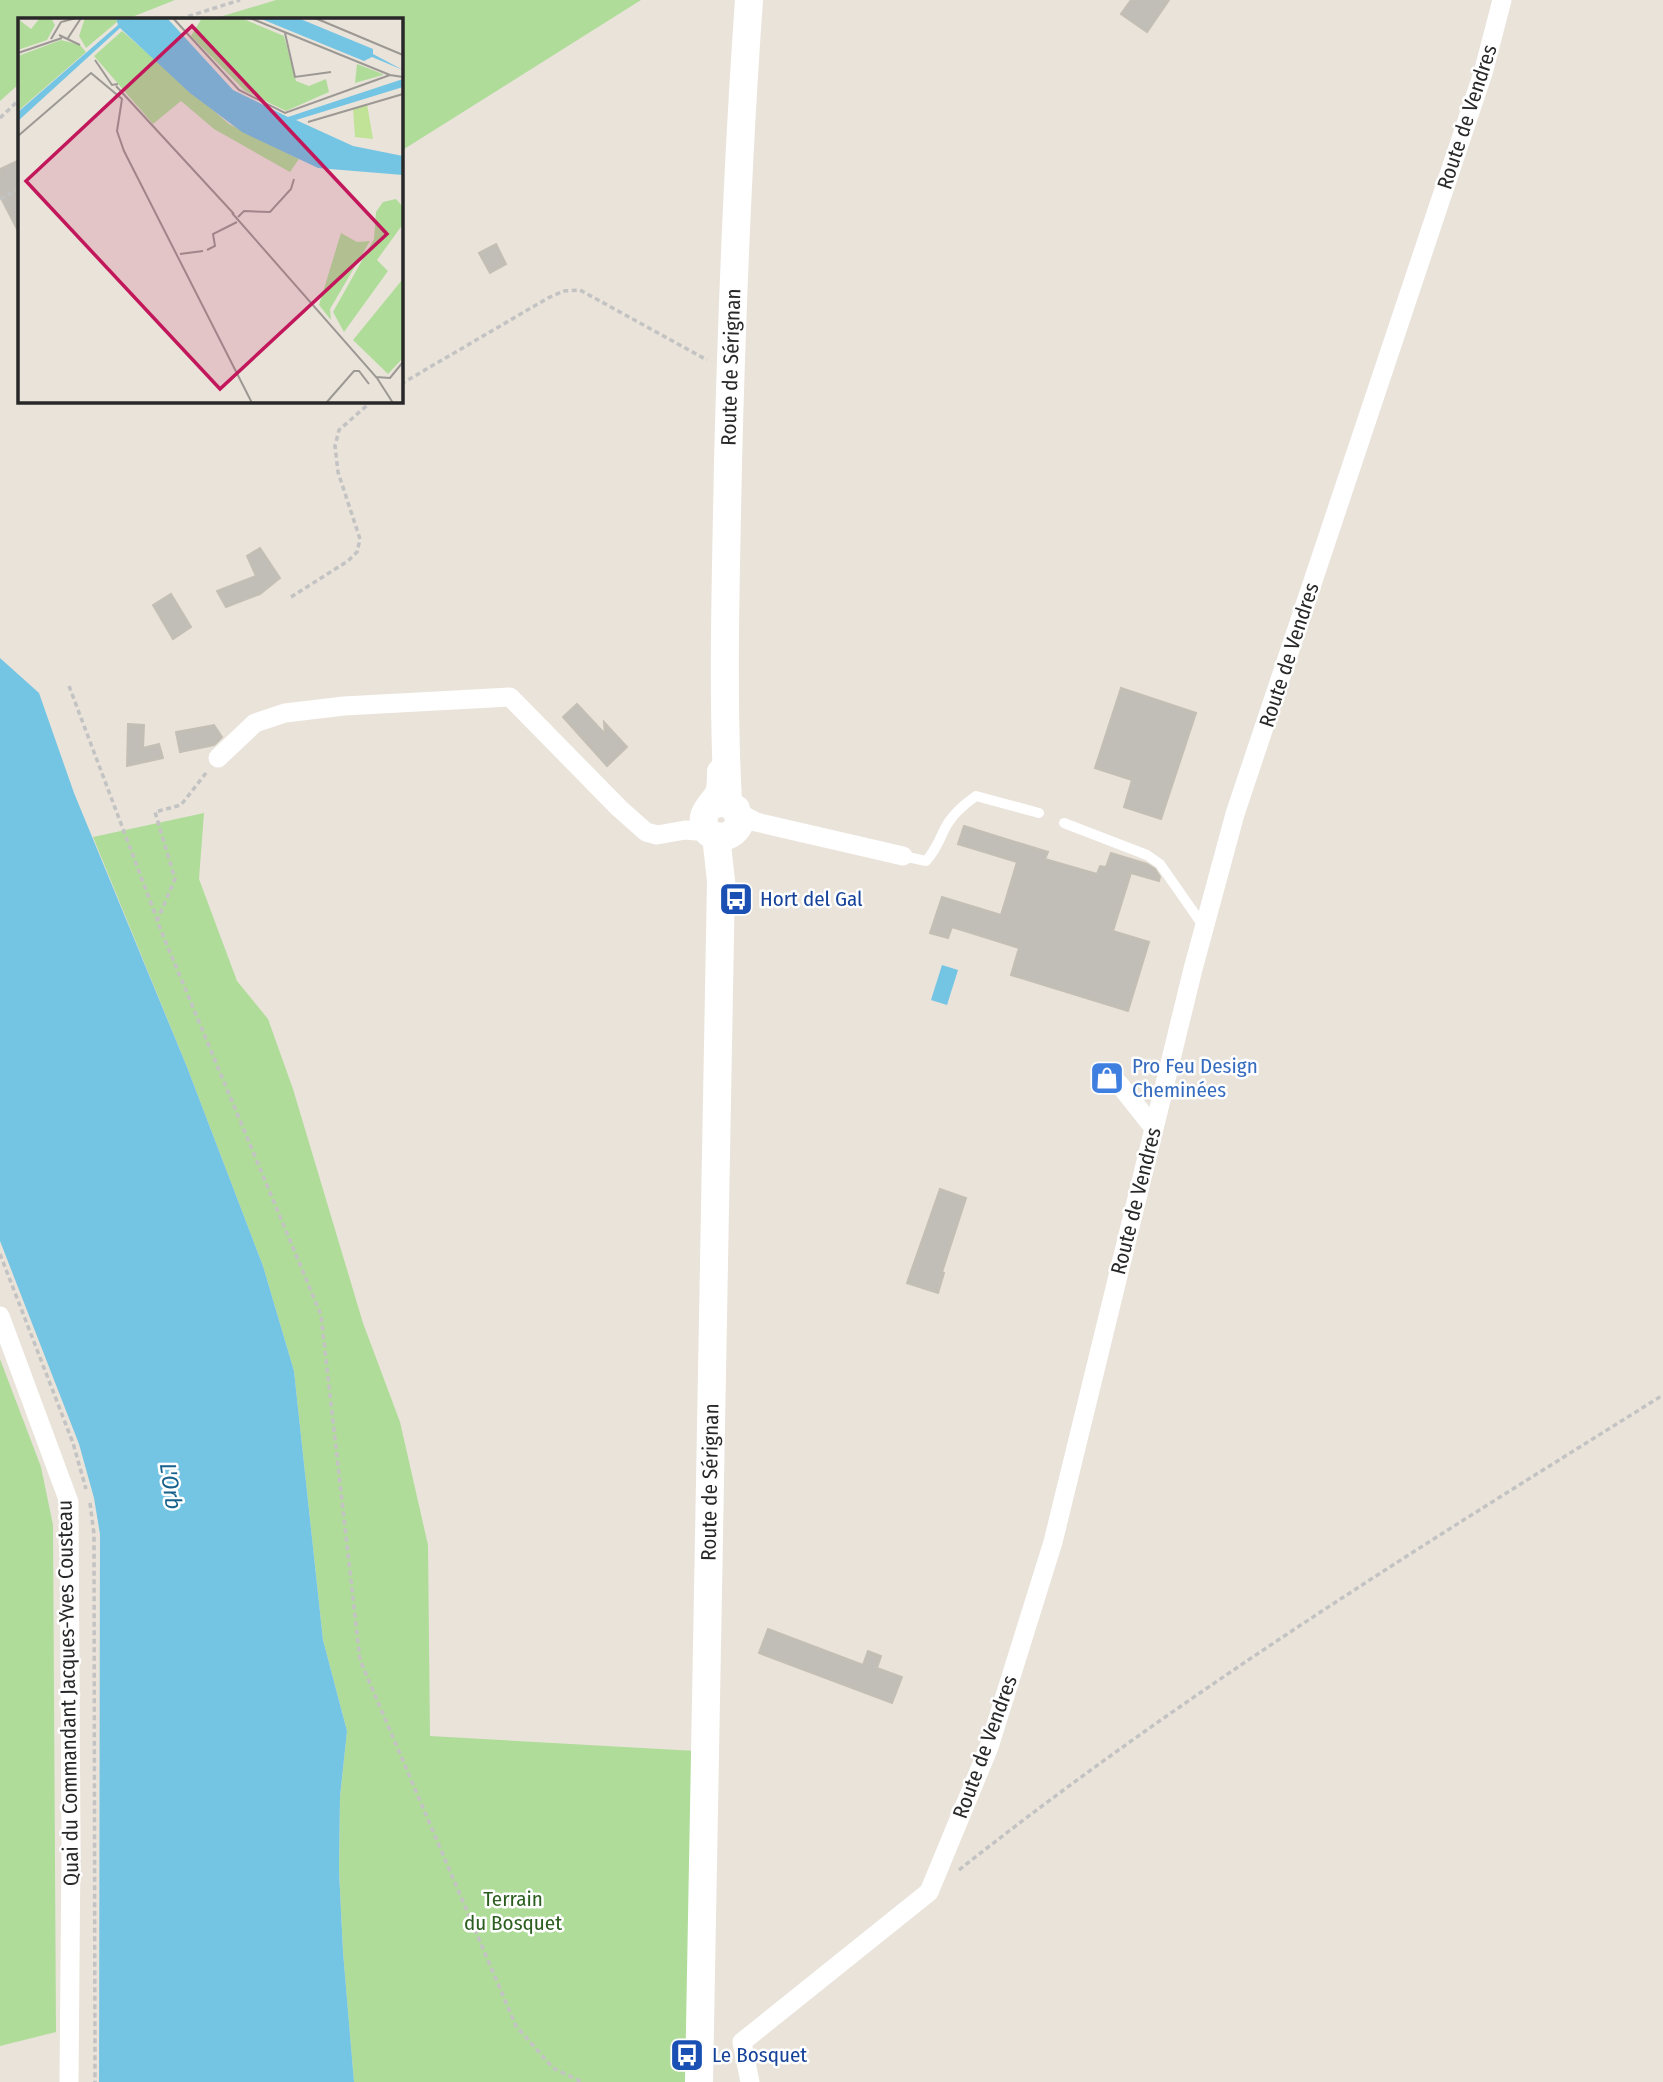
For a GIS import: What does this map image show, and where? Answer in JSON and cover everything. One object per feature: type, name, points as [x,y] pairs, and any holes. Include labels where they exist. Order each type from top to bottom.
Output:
[{"type":"main road","name":"Route de Sérignan","points":[[699,2082],[731,373],[741,120],[749,0]]},
{"type":"street","name":"Route de Vendres","points":[[750,2082],[742,2042],[929,1892],[989,1747],[1054,1542],[1154,1128],[1235,814],[1483,73],[1502,0]]},
{"type":"street","points":[[218,758],[255,723],[285,713],[344,706],[510,696],[619,808],[646,832],[657,835],[721,822],[903,856]]},
{"type":"street","points":[[1119,1084],[1154,1128]]},
{"type":"street","name":"Quai du Commandant Jacques-Yves Cousteau","points":[[0,1316],[69,1502],[69,2082]]},
{"type":"lane","points":[[903,856],[926,862],[937,849],[947,823],[961,807],[976,796],[1039,813]]},
{"type":"lane","points":[[1064,823],[1147,855],[1160,864],[1205,928]]},
{"type":"path","points":[[183,18],[240,0]]},
{"type":"path","points":[[0,118],[18,101]]},
{"type":"path","points":[[0,199],[18,189]]},
{"type":"path","points":[[402,383],[548,298],[564,291],[580,290],[731,373]]},
{"type":"path","points":[[291,597],[348,561],[357,552],[360,539],[338,472],[335,446],[339,430],[371,402]]},
{"type":"path","points":[[69,686],[158,921],[321,1315],[360,1660],[516,2026],[554,2068],[582,2082]]},
{"type":"path","points":[[158,921],[175,879],[155,812],[181,806],[218,758]]},
{"type":"path","points":[[929,1892],[1039,1807],[1365,1582],[1663,1395]]},
{"type":"green space","points":[[0,0],[175,0],[130,18],[18,18],[18,85],[0,101]]},
{"type":"green space","points":[[276,0],[641,0],[402,150],[402,18],[216,18]]},
{"type":"green space","name":"Terrain du Bosquet","points":[[204,813],[199,879],[237,981],[268,1019],[293,1089],[363,1323],[400,1422],[428,1545],[430,1736],[696,1751],[686,2082],[354,2082],[339,1870],[340,1797],[347,1731],[323,1640],[294,1371],[263,1266],[187,1067],[93,837]]},
{"type":"green space","points":[[0,1359],[41,1467],[53,1525],[56,2032],[0,2046]]},
{"type":"water","name":"L'Orb","points":[[0,658],[39,693],[74,793],[187,1067],[263,1266],[294,1371],[323,1640],[347,1731],[340,1797],[339,1870],[354,2082],[99,2082],[100,1534],[94,1498],[79,1444],[0,1241]]},
{"type":"water","points":[[942,965],[958,970],[947,1005],[931,1000]]},
{"type":"building","points":[[1131,0],[1169,0],[1147,32],[1121,14]]},
{"type":"building","points":[[18,160],[18,231],[0,196],[0,169]]},
{"type":"building","points":[[496,244],[506,264],[490,273],[479,253]]},
{"type":"building","points":[[260,548],[280,578],[260,594],[226,607],[217,591],[256,576],[247,556]]},
{"type":"building","points":[[171,594],[191,627],[173,639],[153,605]]},
{"type":"building","points":[[1121,688],[1196,713],[1161,819],[1124,807],[1132,780],[1095,768]]},
{"type":"building","points":[[577,704],[605,734],[604,722],[627,747],[607,766],[563,717]]},
{"type":"building","points":[[128,724],[144,725],[143,748],[159,744],[163,758],[127,766]]},
{"type":"building","points":[[214,725],[222,737],[214,745],[180,752],[176,732]]},
{"type":"building","points":[[964,826],[1048,852],[1045,859],[1097,874],[1100,866],[1106,867],[1111,853],[1155,869],[1160,877],[1159,881],[1131,873],[1113,931],[1149,942],[1128,1011],[1011,975],[1019,948],[952,927],[948,938],[930,933],[942,897],[1001,915],[1017,862],[958,844]]},
{"type":"building","points":[[940,1189],[966,1198],[942,1272],[944,1273],[938,1293],[907,1283]]},
{"type":"building","points":[[768,1629],[863,1665],[868,1651],[881,1656],[877,1668],[902,1677],[892,1703],[759,1653]]},
{"type":"place","name":"Hort del Gal","points":[[736,899]]},
{"type":"place","name":"Pro Feu Design Cheminées","points":[[1107,1078]]},
{"type":"place","name":"Le Bosquet","points":[[687,2055]]}]
